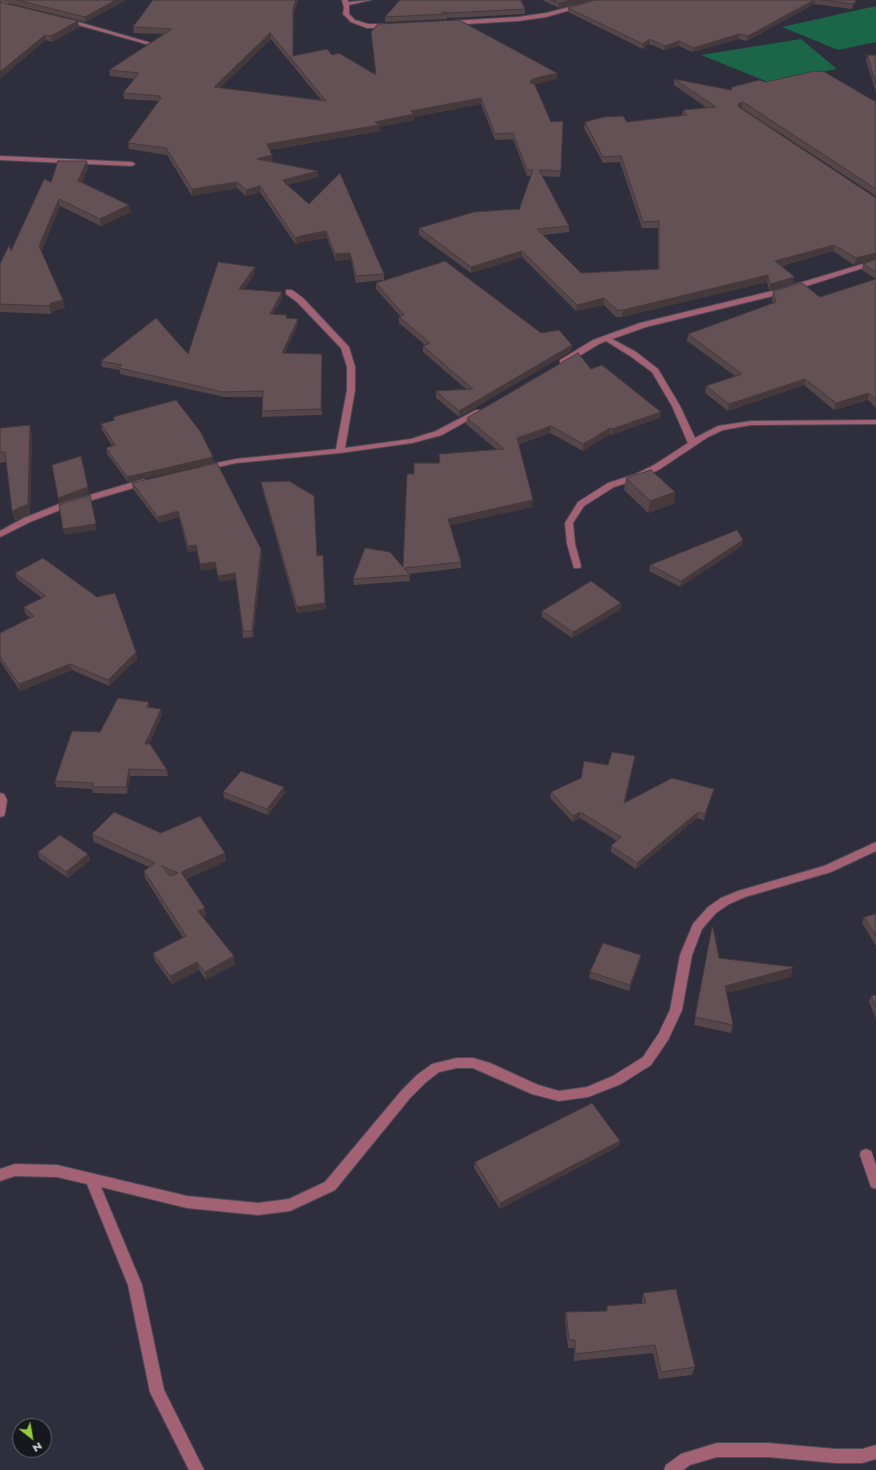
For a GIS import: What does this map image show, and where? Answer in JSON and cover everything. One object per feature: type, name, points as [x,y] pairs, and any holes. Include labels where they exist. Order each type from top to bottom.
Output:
[{"type":"street","points":[[0,4],[12,0]]},
{"type":"street","points":[[368,0],[346,2],[346,14],[348,18],[358,24],[367,26],[400,25]]},
{"type":"street","points":[[440,23],[518,19],[546,15],[603,0]]},
{"type":"street","points":[[0,4],[15,8]]},
{"type":"street","points":[[59,19],[148,43]]},
{"type":"street","points":[[0,158],[132,164]]},
{"type":"street","points":[[556,366],[596,342],[643,325],[778,292],[876,262]]},
{"type":"street","points":[[289,292],[300,300],[345,347],[352,367],[351,390],[340,451]]},
{"type":"street","points":[[606,338],[633,354],[655,371],[676,406],[693,444]]},
{"type":"street","points":[[199,469],[236,461],[340,451],[412,441],[439,433],[483,410]]},
{"type":"street","points":[[577,566],[571,544],[568,523],[581,504],[611,485],[639,476],[657,467],[705,435],[721,428],[752,423],[876,422]]},
{"type":"street","points":[[0,534],[27,520],[62,506],[101,493],[150,481]]},
{"type":"street","points":[[0,796],[2,800],[0,813]]},
{"type":"street","points":[[0,1175],[14,1170],[57,1171],[187,1202],[258,1209],[290,1205],[330,1186],[406,1094],[421,1079],[436,1068],[456,1063],[473,1063],[486,1067],[536,1090],[559,1096],[588,1092],[617,1080],[647,1061],[664,1036],[676,1010],[686,955],[697,927],[712,910],[725,901],[742,894],[822,871],[876,846]]},
{"type":"street","points":[[866,1155],[876,1183]]},
{"type":"street","points":[[91,1179],[135,1285],[157,1392],[197,1470]]},
{"type":"street","points":[[671,1470],[686,1459],[717,1450],[768,1450],[836,1456],[862,1456],[876,1452]]},
{"type":"green space","points":[[876,6],[876,42],[838,50],[782,27]]},
{"type":"green space","points":[[801,39],[837,69],[768,82],[701,55]]},
{"type":"building","points":[[17,0],[116,0],[85,17]]},
{"type":"building","points":[[153,0],[296,0],[293,8],[293,56],[327,49],[332,55],[339,53],[376,75],[371,32],[378,24],[459,20],[557,73],[532,79],[530,82],[535,85],[551,122],[563,121],[561,171],[539,170],[569,226],[537,229],[581,273],[659,269],[659,221],[643,222],[621,156],[603,157],[585,122],[604,117],[623,116],[627,122],[687,115],[683,110],[716,107],[674,79],[731,90],[732,87],[759,80],[766,82],[815,71],[823,71],[876,102],[876,189],[743,102],[738,104],[739,107],[876,198],[876,253],[856,258],[834,245],[775,261],[795,277],[770,284],[768,275],[623,310],[617,310],[604,298],[577,305],[522,251],[471,267],[419,228],[474,212],[519,210],[533,170],[527,170],[513,133],[495,134],[481,98],[411,111],[414,114],[375,122],[379,125],[267,144],[272,155],[257,159],[318,171],[283,180],[309,204],[340,173],[384,274],[356,276],[350,253],[335,254],[326,231],[295,238],[260,186],[246,190],[237,182],[192,189],[166,148],[128,143],[161,98],[159,97],[160,96],[123,93],[139,73],[109,70],[172,29],[133,27]],"holes":[[[270,33],[326,101],[214,87]]]},
{"type":"building","points":[[400,0],[521,0],[525,9],[450,13],[442,12],[447,14],[385,17]]},
{"type":"building","points":[[552,0],[573,0],[559,3]]},
{"type":"building","points":[[595,0],[814,0],[748,36],[739,34],[693,48],[679,41],[665,46],[650,39],[643,44],[568,8]]},
{"type":"building","points":[[821,0],[856,0],[853,4]]},
{"type":"building","points":[[0,2],[78,21],[51,36],[45,35],[0,72]]},
{"type":"building","points":[[867,55],[876,55],[876,84]]},
{"type":"building","points":[[58,161],[87,161],[78,181],[129,205],[100,219],[59,199],[39,246],[63,300],[51,303],[49,306],[0,304],[0,264],[9,245],[11,251],[44,179],[51,182]]},
{"type":"building","points":[[876,259],[876,272],[863,264]]},
{"type":"building","points":[[445,261],[541,333],[559,330],[572,345],[459,411],[436,391],[473,389],[423,346],[430,343],[399,317],[404,315],[376,283]]},
{"type":"building","points":[[218,262],[255,267],[239,289],[282,292],[270,314],[287,315],[286,318],[298,319],[282,353],[322,354],[321,409],[262,411],[263,391],[223,392],[119,368],[122,365],[101,361],[156,318],[188,354]]},
{"type":"building","points":[[876,279],[876,400],[869,393],[836,403],[805,379],[729,404],[706,386],[742,374],[688,334],[776,302],[773,291],[802,283],[820,297]]},
{"type":"building","points":[[578,353],[591,369],[602,365],[661,412],[612,429],[610,428],[583,444],[551,426],[517,438],[533,500],[448,519],[461,562],[404,568],[410,575],[353,579],[365,548],[390,552],[403,567],[407,474],[414,474],[414,463],[440,463],[439,454],[504,449],[467,418]]},
{"type":"building","points":[[176,400],[200,431],[213,457],[127,477],[106,448],[115,445],[101,424],[115,420],[113,417]]},
{"type":"building","points":[[30,425],[28,504],[12,511],[5,452],[0,452],[0,428]]},
{"type":"building","points":[[81,456],[88,487],[58,498],[52,465]]},
{"type":"building","points":[[217,463],[261,549],[252,631],[243,631],[235,573],[218,576],[215,562],[200,564],[196,545],[188,546],[178,511],[158,517],[132,483]]},
{"type":"building","points":[[651,470],[675,492],[650,501],[626,478]]},
{"type":"building","points":[[289,481],[314,496],[317,556],[323,555],[325,603],[297,607],[261,482]]},
{"type":"building","points":[[90,495],[96,524],[63,529],[59,505]]},
{"type":"building","points":[[737,530],[743,540],[681,581],[650,565]]},
{"type":"building","points":[[43,558],[97,597],[115,593],[136,652],[108,680],[70,664],[19,684],[0,657],[0,633],[34,616],[24,607],[46,596],[15,573]]},
{"type":"building","points":[[591,581],[621,603],[573,632],[542,611]]},
{"type":"building","points":[[118,698],[149,702],[147,707],[161,709],[145,744],[150,744],[167,770],[129,769],[126,787],[92,787],[93,783],[55,781],[72,731],[100,732]]},
{"type":"building","points":[[612,752],[635,756],[624,803],[672,778],[714,789],[705,814],[698,812],[637,863],[611,846],[621,837],[580,812],[573,816],[551,792],[581,778],[584,761],[608,765]]},
{"type":"building","points":[[241,771],[284,787],[267,809],[223,792]]},
{"type":"building","points":[[114,812],[161,833],[200,816],[225,853],[181,872],[205,908],[198,911],[234,956],[205,972],[197,962],[170,976],[153,953],[186,936],[144,871],[155,863],[92,834]],"holes":[[[162,866],[178,873],[170,876]]]},
{"type":"building","points":[[60,835],[88,854],[66,872],[38,852]]},
{"type":"building","points":[[876,914],[876,936],[864,917]]},
{"type":"building","points":[[712,927],[719,958],[793,967],[725,986],[733,1025],[695,1017]]},
{"type":"building","points":[[603,943],[641,955],[630,985],[590,972]]},
{"type":"building","points":[[876,995],[876,1008],[871,996]]},
{"type":"building","points":[[592,1103],[620,1141],[500,1203],[475,1162]]},
{"type":"building","points":[[676,1289],[695,1367],[661,1372],[655,1345],[575,1354],[575,1340],[569,1340],[566,1312],[607,1311],[607,1306],[646,1303],[643,1293]]}]
